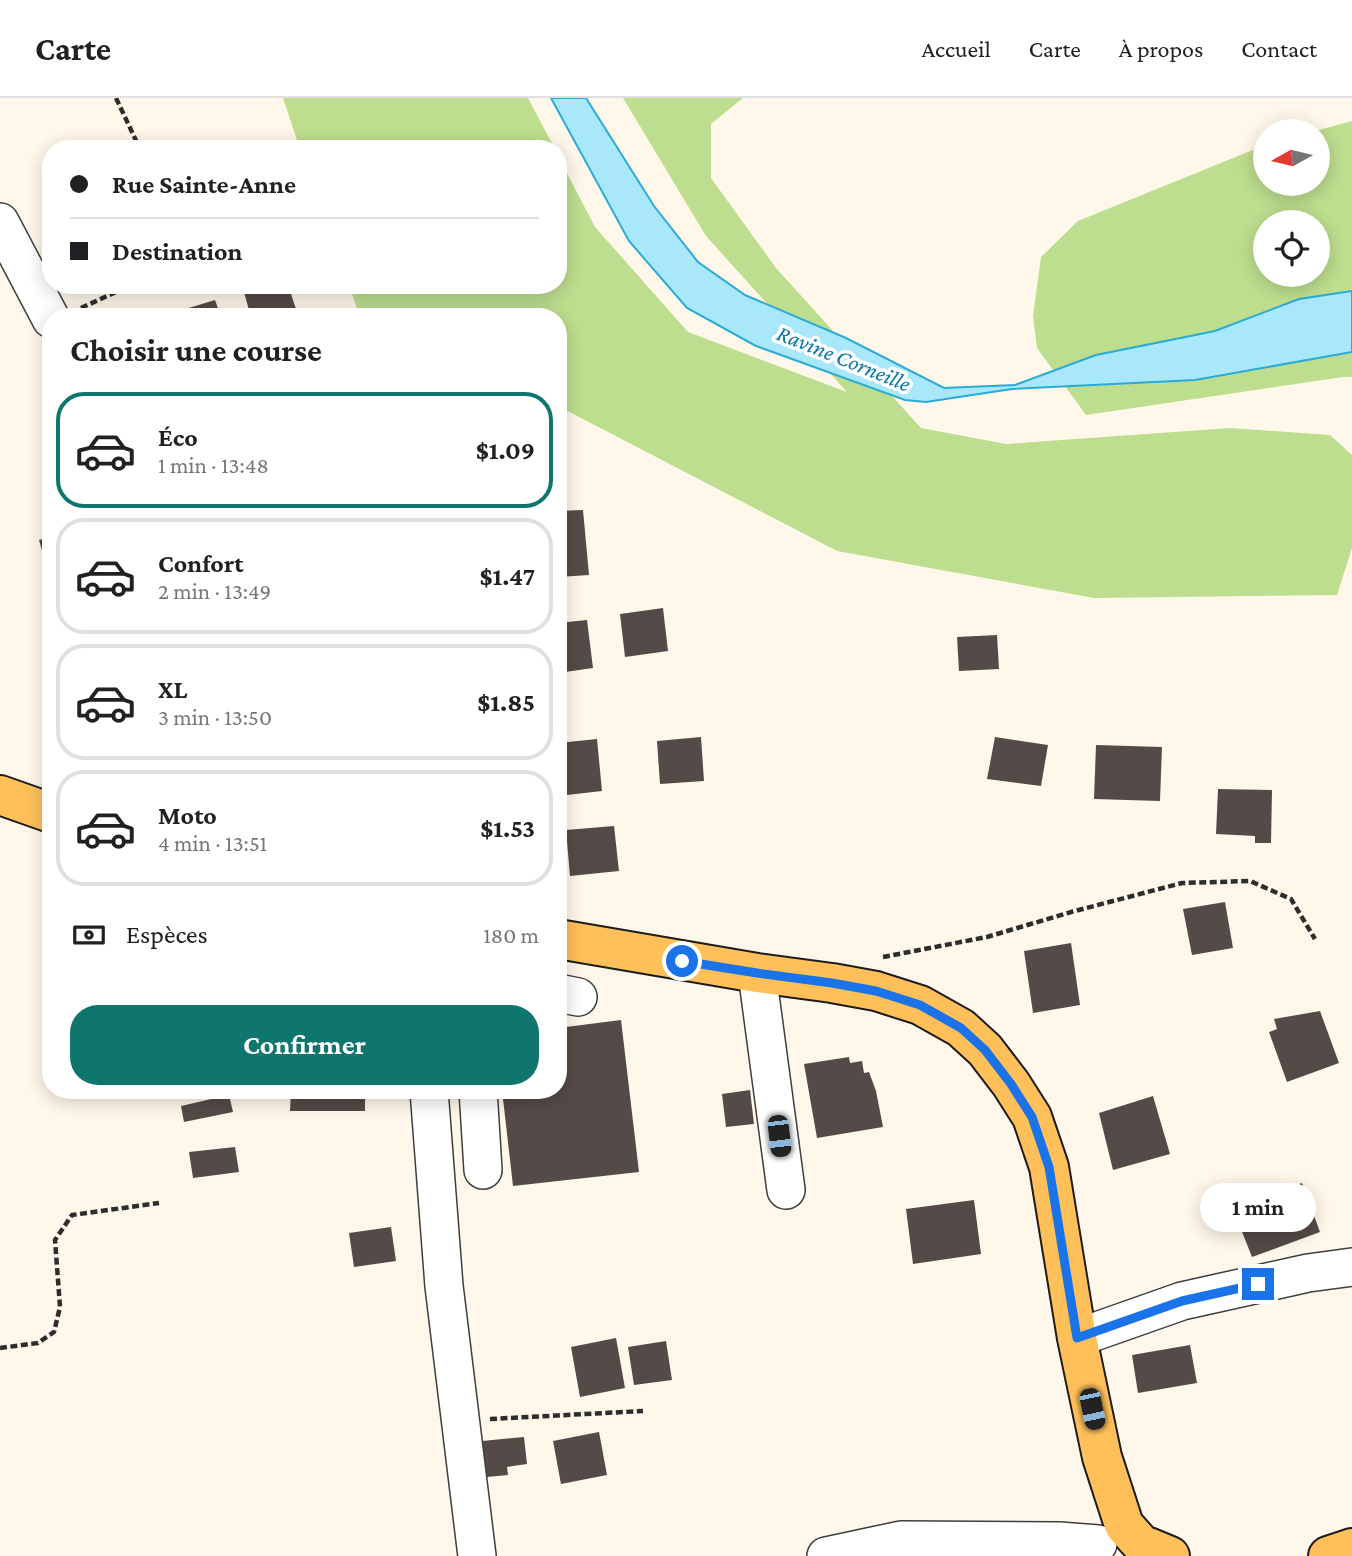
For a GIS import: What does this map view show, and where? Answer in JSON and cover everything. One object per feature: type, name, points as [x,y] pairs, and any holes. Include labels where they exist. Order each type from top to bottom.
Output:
[{"type":"main road","points":[[0,795],[42,810]]},
{"type":"main road","points":[[567,941],[876,991],[920,1005],[961,1028],[985,1050],[1032,1117],[1049,1167],[1077,1338],[1102,1457],[1108,1542],[1141,1544],[1170,1556]]},
{"type":"main road","points":[[1328,1556],[1352,1548]]},
{"type":"street","points":[[0,222],[42,285]]},
{"type":"street","points":[[757,973],[786,1190]]},
{"type":"street","points":[[430,1099],[444,1286],[477,1556]]},
{"type":"street","points":[[479,1099],[483,1170]]},
{"type":"street","points":[[1077,1338],[1182,1301],[1308,1273],[1352,1268]]},
{"type":"street","points":[[826,1556],[901,1540],[1108,1542]]},
{"type":"path","points":[[116,98],[136,140]]},
{"type":"path","points":[[78,308],[110,294]]},
{"type":"path","points":[[879,957],[988,937],[1182,883],[1250,881],[1291,899],[1315,939]]},
{"type":"path","points":[[0,1349],[38,1343],[54,1332],[60,1307],[55,1240],[72,1215],[159,1203]]},
{"type":"path","points":[[459,1421],[643,1410]]},
{"type":"green space","points":[[283,98],[528,98],[550,140],[297,140]]},
{"type":"green space","points":[[623,98],[743,98],[711,124],[711,178],[776,268],[921,428],[1006,444],[1230,428],[1330,435],[1352,455],[1352,548],[1337,595],[1094,598],[837,551],[567,411],[567,308],[357,308],[352,294],[567,294],[567,173],[595,227],[688,332],[847,392],[706,236]]},
{"type":"green space","points":[[1352,121],[1352,377],[1086,415],[1037,348],[1033,316],[1041,257],[1078,221],[1253,150],[1253,196],[1330,196],[1330,127]]},
{"type":"water","name":"Ravine Corneille","points":[[551,98],[586,98],[654,206],[698,262],[745,295],[846,338],[944,388],[1015,385],[1096,355],[1215,331],[1299,299],[1352,291],[1352,352],[1195,380],[1012,389],[926,402],[905,400],[756,346],[687,308],[629,241]]},
{"type":"building","points":[[245,294],[291,294],[296,308],[248,308]]},
{"type":"building","points":[[215,300],[218,308],[189,308]]},
{"type":"building","points":[[583,510],[589,575],[567,576],[567,511]]},
{"type":"building","points":[[663,608],[668,651],[625,657],[620,614]]},
{"type":"building","points":[[587,620],[593,668],[567,672],[567,622]]},
{"type":"building","points":[[997,635],[999,669],[959,671],[957,637]]},
{"type":"building","points":[[701,737],[704,781],[660,784],[657,741]]},
{"type":"building","points":[[995,737],[1048,745],[1041,786],[987,779]]},
{"type":"building","points":[[597,739],[602,791],[567,795],[567,742]]},
{"type":"building","points":[[1096,745],[1162,747],[1160,801],[1094,799]]},
{"type":"building","points":[[1218,789],[1272,790],[1271,843],[1255,843],[1255,836],[1216,834]]},
{"type":"building","points":[[614,826],[619,871],[570,876],[567,830]]},
{"type":"building","points":[[1225,902],[1233,948],[1192,955],[1183,909]]},
{"type":"building","points":[[1071,943],[1080,1005],[1033,1013],[1024,951]]},
{"type":"building","points":[[1320,1011],[1339,1063],[1287,1082],[1269,1032],[1277,1029],[1274,1019]]},
{"type":"building","points":[[621,1020],[639,1172],[513,1186],[503,1099],[567,1099],[567,1027]]},
{"type":"building","points":[[849,1057],[850,1063],[862,1061],[864,1073],[869,1072],[883,1127],[817,1138],[804,1064]]},
{"type":"building","points":[[750,1090],[754,1124],[726,1127],[722,1094]]},
{"type":"building","points":[[1153,1096],[1170,1154],[1113,1170],[1099,1113]]},
{"type":"building","points":[[212,1099],[230,1099],[233,1112],[184,1122],[181,1106]]},
{"type":"building","points":[[291,1099],[365,1099],[365,1111],[290,1111]]},
{"type":"building","points":[[235,1147],[239,1172],[193,1178],[189,1152]]},
{"type":"building","points":[[1302,1183],[1320,1232],[1252,1257],[1233,1209]]},
{"type":"building","points":[[974,1200],[981,1254],[913,1264],[906,1209]]},
{"type":"building","points":[[391,1227],[396,1261],[354,1267],[349,1233]]},
{"type":"building","points":[[616,1338],[625,1388],[580,1397],[571,1347]]},
{"type":"building","points":[[666,1341],[672,1380],[634,1385],[628,1347]]},
{"type":"building","points":[[1190,1345],[1197,1383],[1138,1393],[1132,1355]]},
{"type":"building","points":[[599,1432],[607,1475],[561,1484],[553,1441]]},
{"type":"building","points":[[524,1437],[527,1464],[507,1467],[508,1475],[476,1478],[472,1442]]},
{"type":"route","points":[[682,961],[876,991],[920,1005],[961,1028],[985,1050],[1032,1117],[1049,1167],[1077,1338],[1182,1301],[1258,1284]]}]
